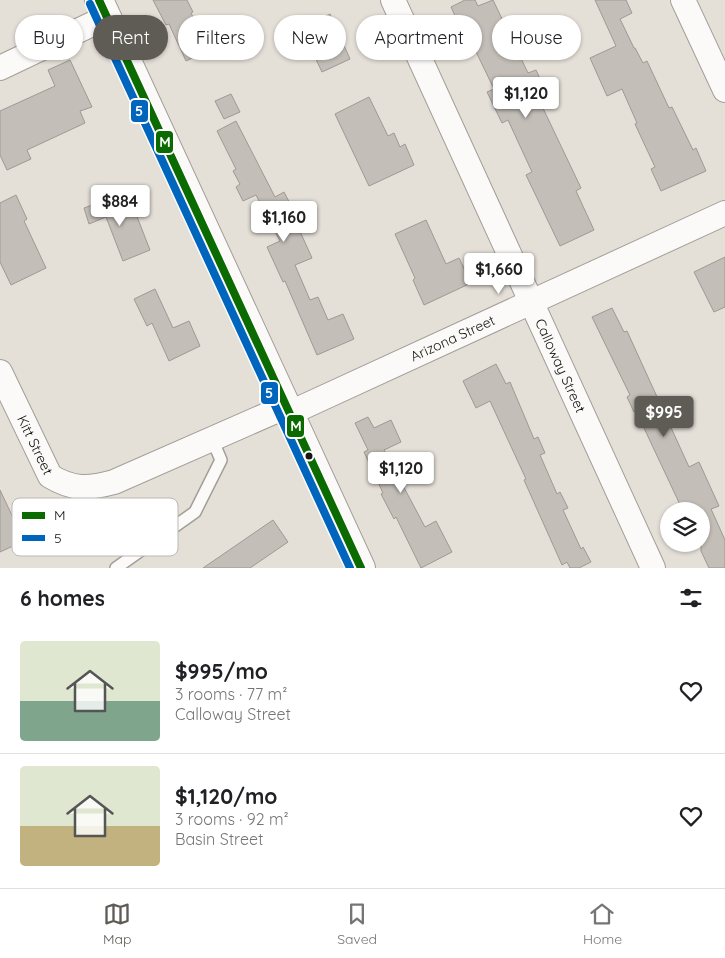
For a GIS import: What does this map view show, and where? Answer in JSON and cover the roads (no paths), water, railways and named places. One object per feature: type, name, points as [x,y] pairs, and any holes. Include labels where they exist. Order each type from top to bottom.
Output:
[{"type":"street","name":"Calloway Street","points":[[393,0],[654,568]]},
{"type":"street","points":[[683,0],[725,90]]},
{"type":"street","points":[[0,68],[103,8],[361,568]]},
{"type":"street","name":"Arizona Street","points":[[64,484],[92,488],[114,482],[288,410],[532,302],[725,213]]},
{"type":"street","name":"Kitt Street","points":[[0,372],[46,470],[50,476],[64,484]]},
{"type":"lane","points":[[178,524],[195,512],[221,460],[212,440]]},
{"type":"lane","points":[[116,568],[133,556]]}]
